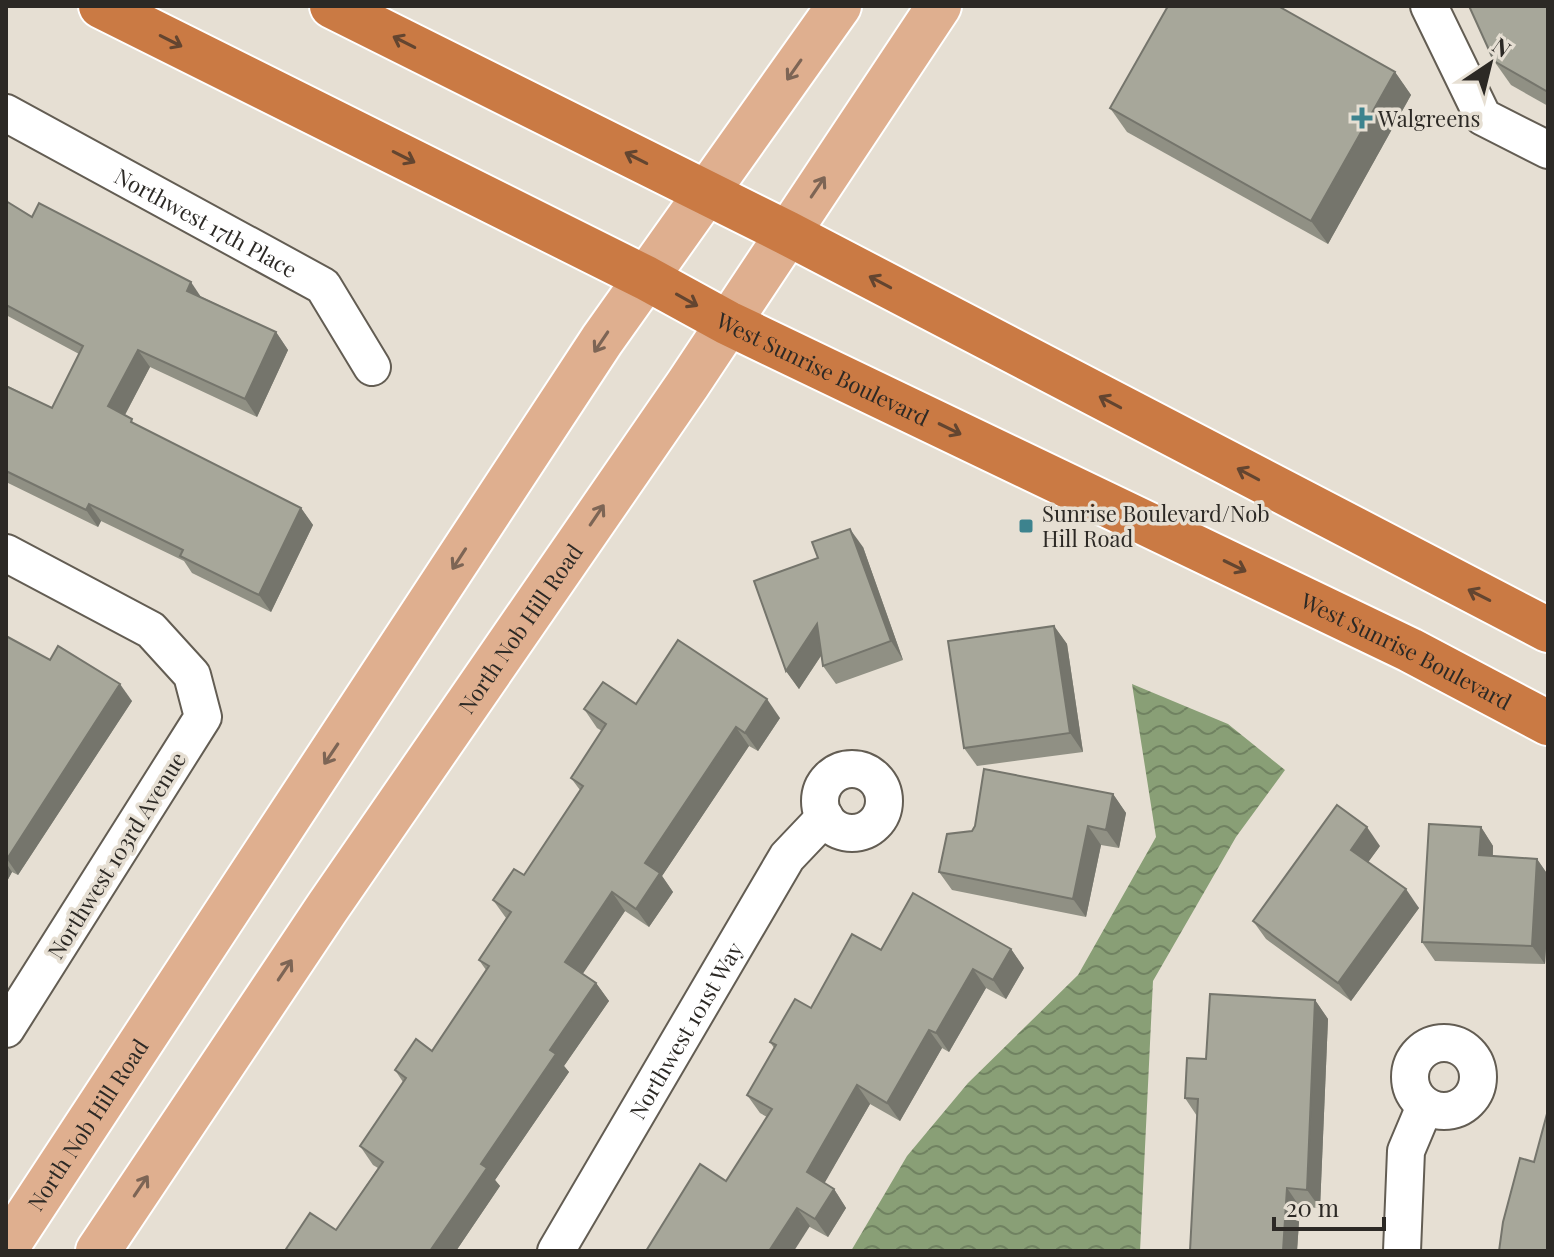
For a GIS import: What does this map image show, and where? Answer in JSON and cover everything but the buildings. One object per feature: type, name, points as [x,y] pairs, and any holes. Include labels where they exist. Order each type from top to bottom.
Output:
[{"type":"highway","name":"West Sunrise Boulevard","points":[[101,6],[646,278],[728,323],[1396,643],[1548,723]]},
{"type":"highway","points":[[332,6],[787,233],[1548,630]]},
{"type":"main road","name":"North Nob Hill Road","points":[[6,1248],[176,985],[646,278],[839,6]]},
{"type":"main road","name":"North Nob Hill Road","points":[[98,1251],[327,908],[728,323],[939,6]]},
{"type":"street","points":[[1429,6],[1483,117],[1548,150]]},
{"type":"street","name":"Northwest 17th Place","points":[[6,113],[323,286],[372,367]]},
{"type":"street","name":"Northwest 103rd Avenue","points":[[6,553],[151,630],[192,675],[203,717],[6,1029]]},
{"type":"street","name":"Northwest 101st Way","points":[[556,1251],[787,857],[825,817]]},
{"type":"street","points":[[1402,1251],[1406,1151],[1425,1106]]},
{"type":"water","points":[[1132,684],[1228,724],[1285,770],[1236,837],[1153,981],[1140,1251],[851,1251],[907,1156],[968,1083],[1078,975],[1156,837]]},
{"type":"place","name":"Walgreens","points":[[1362,118]]},
{"type":"place","name":"Sunrise Boulevard/Nob Hill Road","points":[[1026,526]]}]
